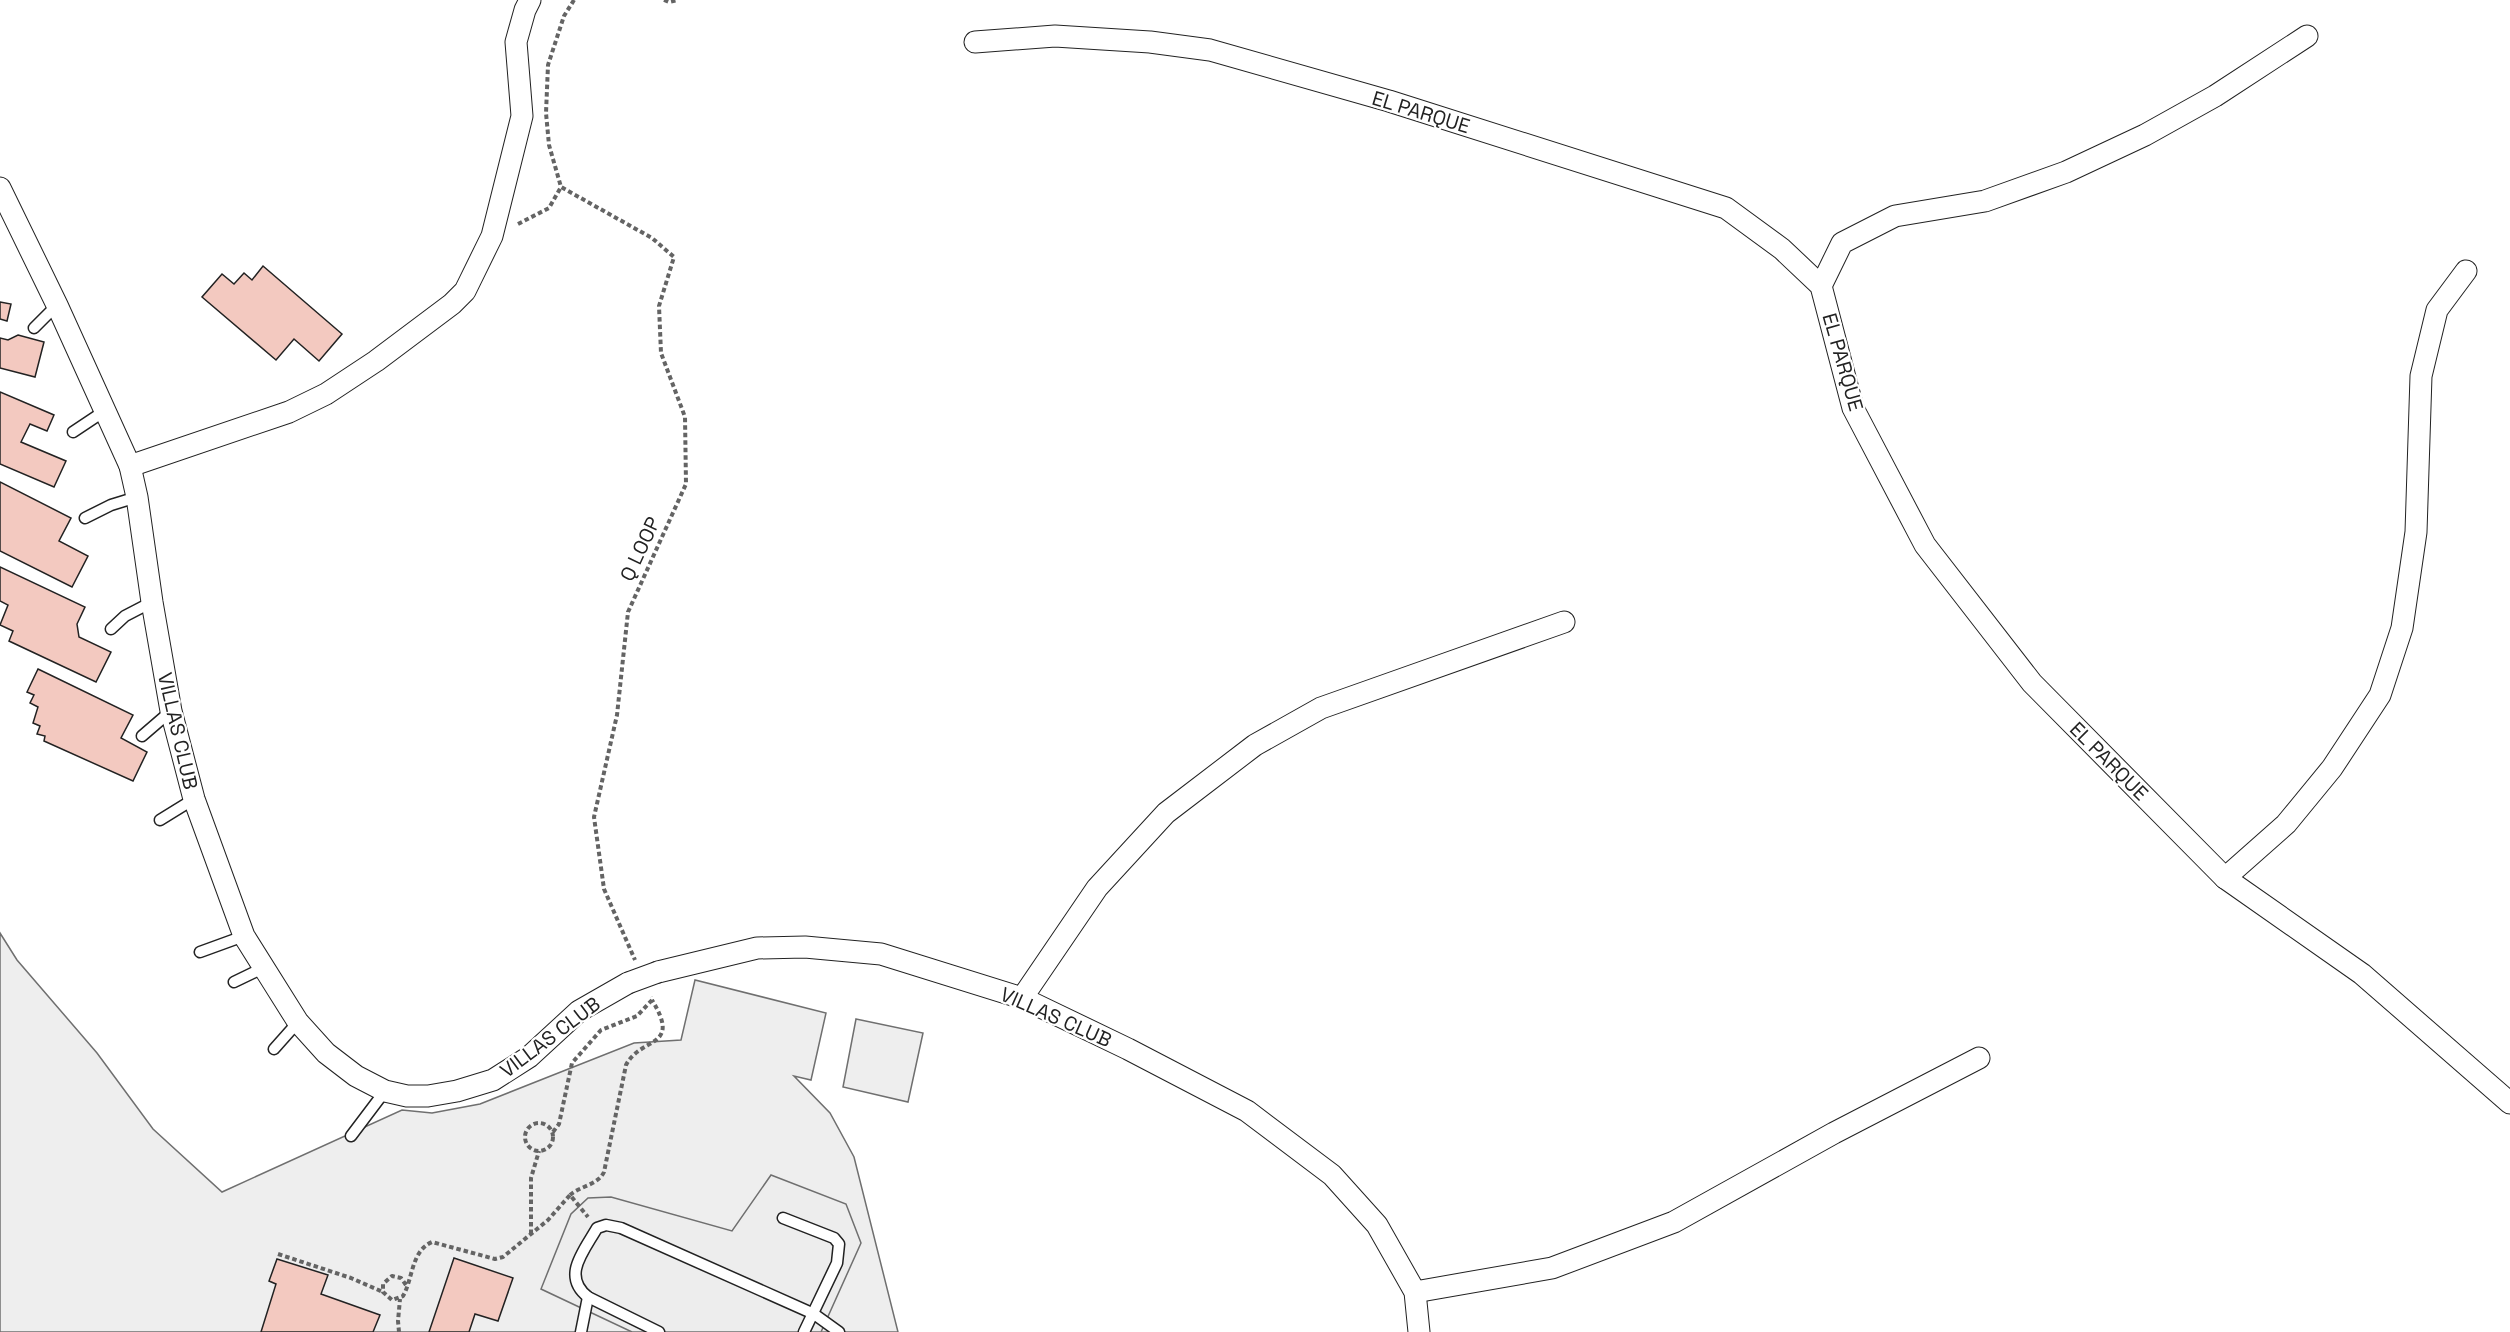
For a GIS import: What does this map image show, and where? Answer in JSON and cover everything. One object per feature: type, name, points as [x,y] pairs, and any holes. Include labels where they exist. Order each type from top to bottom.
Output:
[{"type":"street","points":[[130,466],[289,412],[326,394],[376,361],[452,304],[465,291],[492,236],[522,116],[516,42],[530,0]]},
{"type":"street","name":"EL PARQUE","points":[[975,42],[1055,36],[1150,42],[1210,50],[1377,98],[1726,208],[1782,249],[1821,286],[1853,408],[1925,545],[2032,683],[2225,878],[2362,974],[2510,1103]]},
{"type":"street","points":[[1821,286],[1842,243],[1895,216],[1986,201],[2066,172],[2145,135],[2215,96],[2307,36]]},
{"type":"street","name":"VILLAS CLUB","points":[[2,196],[57,305],[130,466],[171,711],[194,799],[244,936],[298,1022],[327,1053],[356,1076],[385,1091],[407,1096],[428,1096],[457,1091],[493,1080],[530,1057],[579,1011],[638,987],[658,972],[758,948],[805,947],[881,954],[1022,998],[1128,1049],[1247,1111],[1332,1175],[1377,1225],[1414,1292],[1419,1332]]},
{"type":"street","points":[[2225,878],[2286,824],[2332,768],[2380,695],[2402,628],[2416,532],[2421,376],[2437,310],[2466,271]]},
{"type":"street","points":[[1022,998],[1097,888],[1166,813],[1254,745],[1321,708],[1564,622]]},
{"type":"street","points":[[1414,1292],[1552,1268],[1674,1222],[1834,1133],[1979,1058]]},
{"type":"lane","points":[[34,328],[57,305]]},
{"type":"lane","points":[[73,432],[106,410]]},
{"type":"lane","points":[[85,518],[111,505],[137,497]]},
{"type":"lane","points":[[111,629],[125,616],[152,602]]},
{"type":"lane","points":[[142,736],[171,711]]},
{"type":"lane","points":[[160,820],[194,799]]},
{"type":"lane","points":[[200,952],[244,936]]},
{"type":"lane","points":[[234,982],[263,968]]},
{"type":"lane","points":[[274,1049],[298,1022]]},
{"type":"lane","points":[[351,1136],[385,1091]]},
{"type":"lane","points":[[783,1218],[834,1238],[839,1244],[837,1263],[804,1332]]},
{"type":"lane","points":[[659,1332],[588,1298],[578,1290],[574,1278],[576,1266],[597,1228],[606,1225],[621,1228],[814,1314],[839,1332]]},
{"type":"lane","points":[[581,1332],[588,1298]]},
{"type":"path","points":[[492,236],[549,208],[561,187],[549,146],[546,113],[548,64],[564,16],[574,0]]},
{"type":"path","points":[[664,0],[669,2],[678,0]]},
{"type":"path","name":"Q LOOP","points":[[561,187],[652,238],[674,257],[659,306],[661,353],[685,417],[686,484],[628,612],[617,715],[594,817],[604,889],[636,962]]},
{"type":"path","points":[[278,1254],[351,1278],[383,1292],[392,1300],[400,1299],[406,1293],[406,1285],[418,1255],[424,1246],[432,1242],[495,1259],[502,1257],[548,1220],[577,1189],[597,1181],[604,1172],[626,1065],[635,1053],[659,1037],[662,1027],[662,1017],[651,1000],[638,987]]},
{"type":"path","points":[[553,1132],[560,1124],[572,1063],[601,1030],[637,1016],[651,1000]]},
{"type":"path","points":[[540,1122],[550,1127],[553,1132],[553,1143],[539,1151],[528,1146],[525,1136],[526,1131],[534,1123],[540,1122]]},
{"type":"path","points":[[531,1235],[531,1178],[539,1151]]},
{"type":"path","points":[[570,1195],[597,1228]]},
{"type":"path","points":[[383,1292],[383,1284],[392,1276],[401,1278],[406,1285]]},
{"type":"path","points":[[399,1332],[400,1299]]},
{"type":"shaded area","points":[[0,933],[17,960],[97,1053],[153,1129],[222,1192],[402,1110],[432,1113],[480,1104],[634,1043],[681,1040],[695,980],[826,1013],[811,1080],[794,1076],[830,1113],[854,1157],[898,1332],[0,1332]]},
{"type":"shaded area","points":[[856,1019],[923,1033],[908,1102],[843,1087]]},
{"type":"shaded area","points":[[771,1175],[846,1204],[861,1243],[821,1332],[632,1332],[541,1289],[571,1214],[588,1198],[611,1197],[732,1231]]},
{"type":"building","points":[[263,266],[342,334],[319,361],[294,339],[276,360],[202,297],[222,274],[234,284],[244,273],[252,280]]},
{"type":"building","points":[[0,302],[11,304],[7,321],[0,319]]},
{"type":"building","points":[[18,335],[44,342],[35,377],[0,368],[0,338],[8,340]]},
{"type":"building","points":[[0,392],[54,415],[47,431],[30,424],[21,442],[66,461],[54,487],[0,464]]},
{"type":"building","points":[[0,482],[71,518],[59,541],[88,556],[72,587],[0,551]]},
{"type":"building","points":[[0,567],[85,607],[77,624],[79,637],[111,652],[96,682],[9,641],[13,631],[0,625],[8,605],[0,601]]},
{"type":"building","points":[[38,669],[133,715],[121,738],[147,752],[133,781],[44,741],[45,736],[37,734],[40,726],[33,723],[38,707],[30,703],[34,695],[27,692]]},
{"type":"building","points":[[454,1258],[513,1278],[498,1321],[475,1314],[469,1332],[429,1332]]},
{"type":"building","points":[[277,1259],[328,1275],[321,1294],[380,1315],[373,1332],[261,1332],[276,1284],[269,1281]]}]
